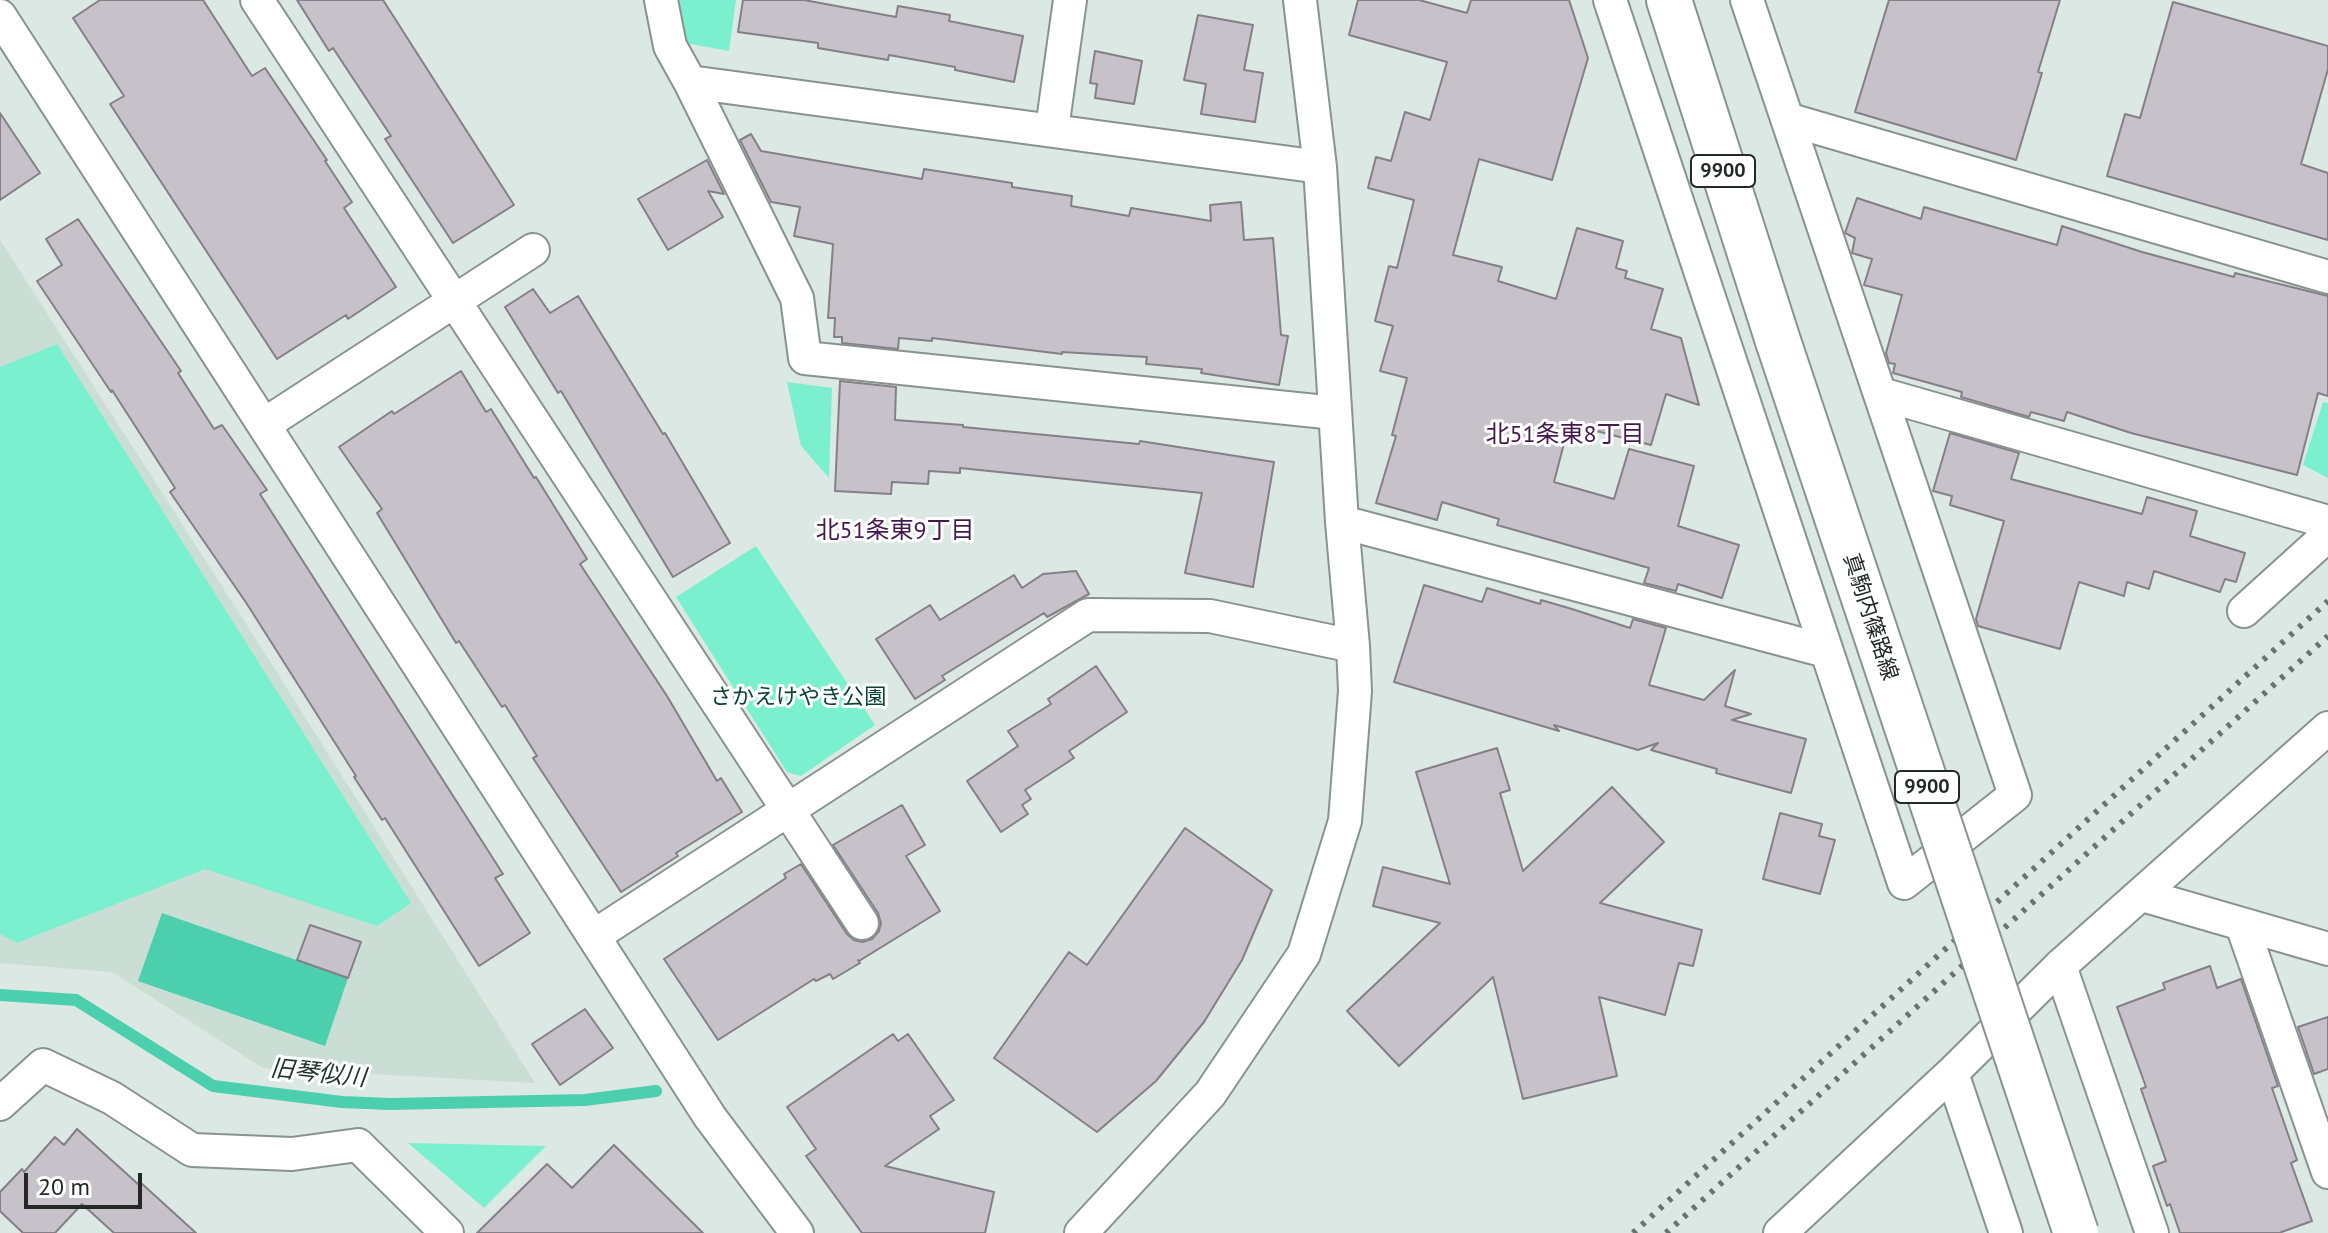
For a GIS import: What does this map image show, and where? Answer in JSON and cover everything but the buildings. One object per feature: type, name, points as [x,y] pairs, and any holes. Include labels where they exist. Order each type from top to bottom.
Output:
[{"type":"main road","name":"真駒内篠路線","points":[[1669,0],[1778,341],[2076,1233]]},
{"type":"street","points":[[0,8],[12,0]]},
{"type":"street","points":[[257,0],[862,923]]},
{"type":"street","points":[[661,0],[670,46],[797,298],[805,358],[1335,413]]},
{"type":"street","points":[[1052,129],[1070,0]]},
{"type":"street","points":[[1081,1233],[1210,1094],[1304,954],[1345,821],[1355,691],[1353,646],[1342,522],[1320,167],[1300,0]]},
{"type":"street","points":[[1610,0],[1904,883],[2015,795],[1747,0]]},
{"type":"street","points":[[0,16],[710,1117],[797,1233]]},
{"type":"street","points":[[690,82],[1320,167]]},
{"type":"street","points":[[1787,119],[2328,277]]},
{"type":"street","points":[[265,424],[533,250]]},
{"type":"street","points":[[1881,394],[2328,522]]},
{"type":"street","points":[[1342,522],[1826,651]]},
{"type":"street","points":[[2244,611],[2328,535]]},
{"type":"street","points":[[594,936],[1088,615],[1210,616],[1353,646]]},
{"type":"street","points":[[1780,1233],[1952,1073],[2060,966],[2328,728]]},
{"type":"street","points":[[2296,758],[2328,767]]},
{"type":"street","points":[[2142,895],[2328,949]]},
{"type":"street","points":[[2242,925],[2328,1172]]},
{"type":"street","points":[[2060,966],[2152,1233]]},
{"type":"street","points":[[0,1104],[43,1065],[112,1098],[192,1150],[292,1154],[358,1145],[447,1233]]},
{"type":"street","points":[[1952,1073],[2006,1233]]},
{"type":"shaded area","points":[[0,240],[535,1083],[263,1068],[112,972],[0,963]]},
{"type":"shaded area","points":[[162,913],[348,978],[325,1046],[138,981]]},
{"type":"green space","points":[[675,0],[736,0],[729,51],[680,42]]},
{"type":"green space","points":[[57,344],[411,903],[377,926],[205,869],[17,943],[0,934],[0,367]]},
{"type":"green space","points":[[787,382],[832,388],[829,478],[801,446]]},
{"type":"green space","points":[[2323,402],[2328,403],[2328,478],[2303,465]]},
{"type":"green space","name":"さかえけやき公園","points":[[756,546],[875,725],[801,776],[787,772],[676,597]]},
{"type":"green space","points":[[408,1143],[546,1146],[484,1208]]},
{"type":"waterway","name":"旧琴似川","points":[[0,995],[76,1000],[213,1086],[342,1102],[390,1104],[585,1100],[656,1091]]},
{"type":"railway","points":[[1633,1233],[2328,601]]},
{"type":"railway","points":[[1666,1233],[2328,636]]},
{"type":"district","name":"北51条東8丁目","points":[[1565,435]]},
{"type":"district","name":"北51条東9丁目","points":[[895,531]]}]
